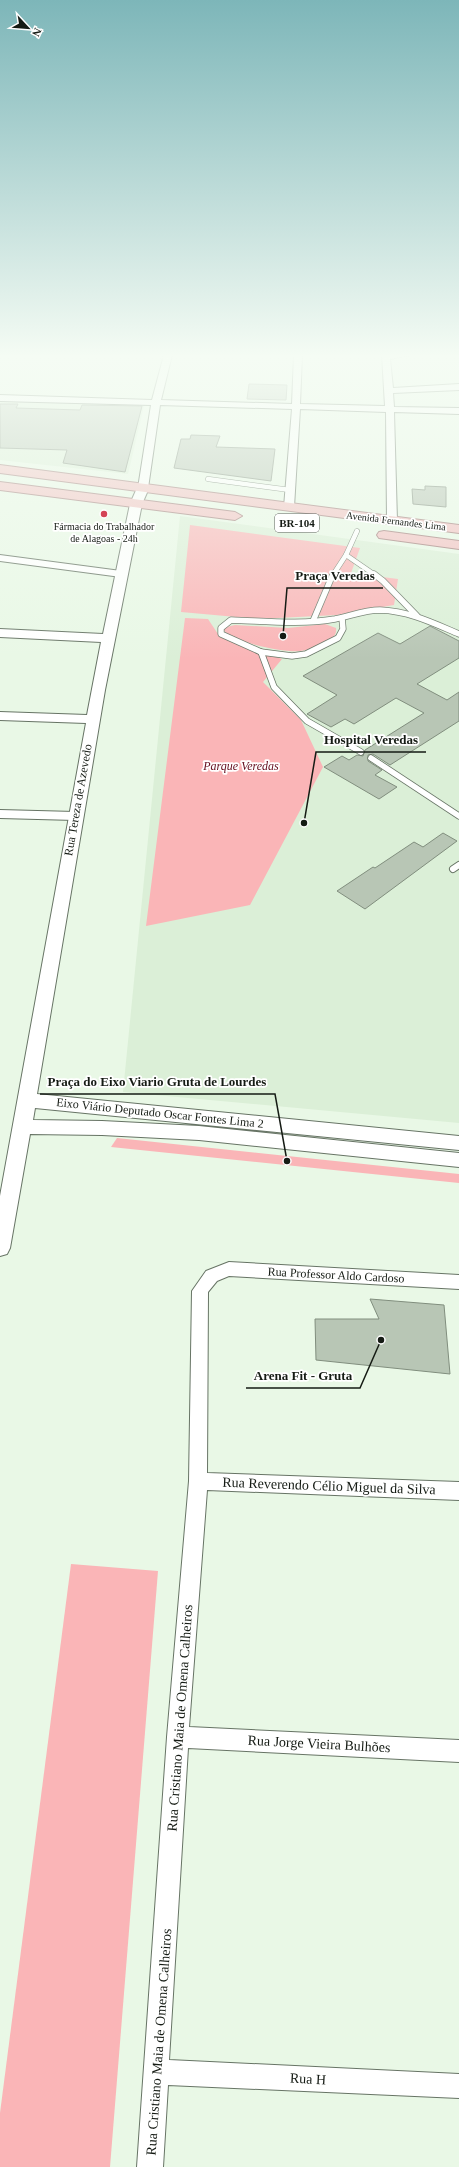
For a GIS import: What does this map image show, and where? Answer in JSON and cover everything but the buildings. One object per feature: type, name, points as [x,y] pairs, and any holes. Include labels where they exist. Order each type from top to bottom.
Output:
[{"type":"highway","name":"Avenida Fernandes Lima","points":[[0,469],[289,508],[459,529]]},
{"type":"highway","points":[[0,486],[246,517]]},
{"type":"highway","name":"Avenida Fernandes Lima","points":[[342,529],[459,545]]},
{"type":"street","name":"Rua Tereza de Azevedo","points":[[0,1248],[28,1100],[75,816],[107,638],[136,504],[143,488],[148,456]]},
{"type":"street","points":[[289,508],[292,456]]},
{"type":"street","points":[[391,456],[392,521]]},
{"type":"street","points":[[0,558],[120,574]]},
{"type":"street","points":[[0,633],[107,638]]},
{"type":"street","points":[[0,716],[92,719]]},
{"type":"street","points":[[0,814],[75,816]]},
{"type":"street","name":"Eixo Viário Deputado Oscar Fontes Lima 2","points":[[28,1100],[459,1143]]},
{"type":"street","name":"Eixo Viário Deputado Oscar Fontes Lima 2","points":[[23,1127],[102,1128],[199,1133],[459,1160]]},
{"type":"street","name":"Rua Professor Aldo Cardoso","points":[[213,1274],[229,1269],[459,1282]]},
{"type":"street","name":"Rua Cristiano Maia de Omena Calheiros","points":[[150,2167],[158,2072],[178,1737],[198,1481],[200,1291],[206,1281],[213,1274]]},
{"type":"street","name":"Rua Reverendo Célio Miguel da Silva","points":[[198,1481],[459,1491]]},
{"type":"street","name":"Rua Jorge Vieira Bulhões","points":[[178,1737],[459,1751]]},
{"type":"street","name":"Rua H","points":[[158,2072],[459,2086]]},
{"type":"lane","points":[[208,479],[290,490]]},
{"type":"lane","points":[[313,621],[334,575],[346,555],[357,531]]},
{"type":"lane","points":[[346,555],[383,581],[417,616]]},
{"type":"lane","points":[[342,618],[344,629],[338,638],[306,654],[292,656],[261,652],[221,634],[220,628],[231,620],[313,621],[342,618],[366,611],[380,610],[417,616],[459,634]]},
{"type":"lane","points":[[261,652],[274,687],[307,721],[361,752]]},
{"type":"lane","points":[[371,758],[459,816]]},
{"type":"lane","points":[[453,869],[459,865]]},
{"type":"shaded area","points":[[0,456],[132,456],[128,474],[0,460]]},
{"type":"shaded area","points":[[180,516],[459,554],[459,1123],[123,1092]]},
{"type":"green space","points":[[190,525],[360,548],[351,573],[398,579],[394,605],[337,615],[258,619],[181,612]]},
{"type":"green space","name":"Parque Veredas","points":[[185,618],[208,619],[220,637],[282,659],[263,682],[301,720],[323,767],[250,905],[146,926]]},
{"type":"green space","points":[[325,624],[336,628],[336,633],[334,636],[317,646],[300,651],[258,646],[235,638],[222,628],[235,625],[288,628]]},
{"type":"green space","points":[[117,1138],[459,1174],[459,1183],[111,1147]]},
{"type":"green space","points":[[71,1564],[158,1571],[110,2167],[0,2167],[0,2113]]},
{"type":"place","name":"Fármacia do Trabalhador de Alagoas - 24h","points":[[104,514]]},
{"type":"place","name":"Praça Veredas","points":[[283,636]]},
{"type":"place","name":"Hospital Veredas","points":[[304,823]]},
{"type":"place","name":"Praça do Eixo Viario Gruta de Lourdes","points":[[287,1161]]},
{"type":"place","name":"Arena Fit - Gruta","points":[[381,1340]]}]
